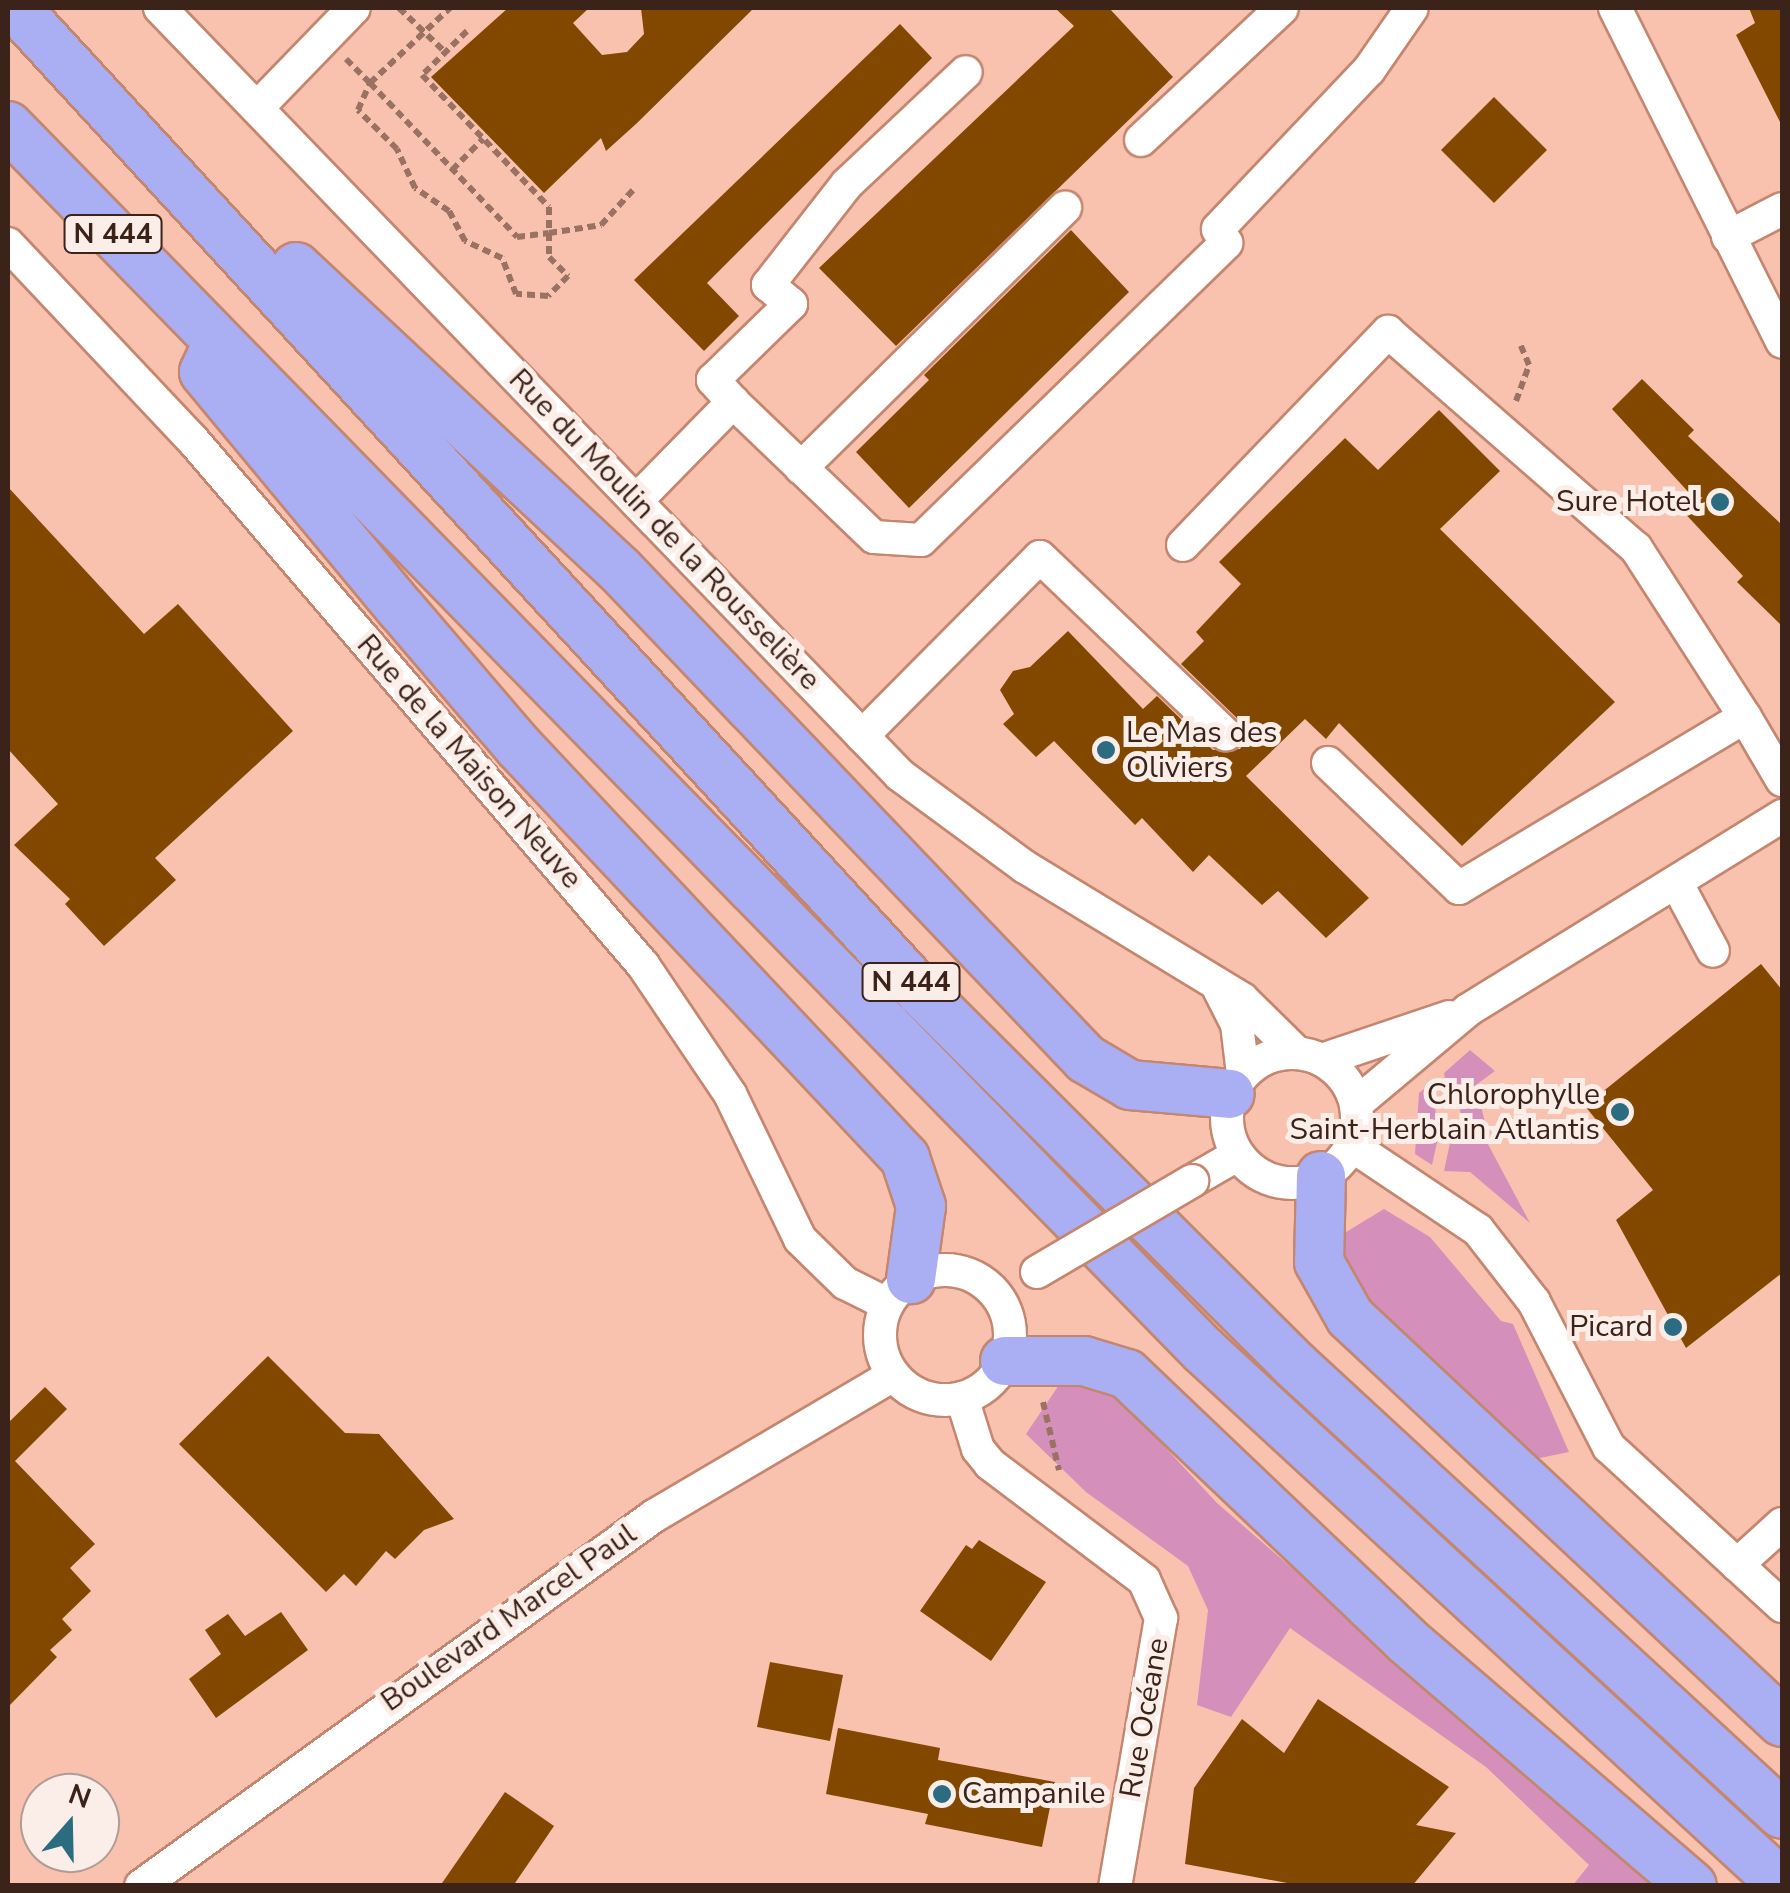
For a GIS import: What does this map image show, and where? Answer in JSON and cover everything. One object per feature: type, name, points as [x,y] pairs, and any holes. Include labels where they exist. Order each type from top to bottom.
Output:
[{"type":"highway","name":"N 444","points":[[16,8],[695,753],[1002,1075],[1308,1378],[1782,1814]]},
{"type":"highway","points":[[97,94],[134,96],[324,296],[552,504],[1086,1059],[1130,1086],[1236,1084]]},
{"type":"highway","name":"N 444","points":[[8,126],[1190,1336],[1544,1671],[1782,1884]]},
{"type":"highway","points":[[218,342],[204,372],[401,610],[533,762],[905,1158],[920,1206],[899,1292]]},
{"type":"highway","points":[[1336,1161],[1319,1262],[1350,1317],[1782,1722]]},
{"type":"highway","points":[[1005,1362],[1084,1360],[1127,1374],[1406,1640],[1692,1886]]},
{"type":"street","name":"Rue du Moulin de la Rousselière","points":[[160,8],[900,775],[1025,867],[1252,1006],[1310,1056]]},
{"type":"street","points":[[257,108],[354,8]]},
{"type":"street","points":[[1141,140],[1282,8]]},
{"type":"street","points":[[966,72],[847,184],[768,285],[791,304],[713,380],[874,537],[921,540],[1226,243],[1218,229],[1369,70],[1412,8]]},
{"type":"street","points":[[1615,8],[1728,237],[1780,332]]},
{"type":"street","points":[[801,468],[1064,208]]},
{"type":"street","points":[[1728,237],[1782,209]]},
{"type":"street","name":"Rue de la Maison Neuve","points":[[8,244],[192,439],[633,954],[730,1094],[800,1238],[845,1283],[899,1292]]},
{"type":"street","points":[[1183,544],[1388,332],[1636,548],[1782,780]]},
{"type":"street","points":[[636,501],[733,402]]},
{"type":"street","points":[[862,736],[1040,557],[1226,735]]},
{"type":"street","points":[[1328,764],[1459,888],[1745,717]]},
{"type":"street","points":[[1336,1161],[1356,1104],[1468,1010],[1782,816]]},
{"type":"street","points":[[1676,882],[1713,950]]},
{"type":"street","points":[[1219,989],[1237,1024],[1236,1084],[1226,1124],[1237,1154],[1282,1183],[1336,1161],[1478,1230],[1534,1302],[1609,1448],[1782,1606]]},
{"type":"street","points":[[1236,1084],[1268,1057],[1310,1056],[1468,1010]]},
{"type":"street","points":[[1310,1056],[1344,1078],[1356,1104]]},
{"type":"street","points":[[998,1296],[1237,1154]]},
{"type":"street","points":[[937,1270],[964,1272],[998,1296],[1010,1328],[1005,1362],[988,1384],[962,1398],[924,1396],[894,1375],[880,1340],[899,1292],[937,1270]]},
{"type":"street","name":"Boulevard Marcel Paul","points":[[141,1886],[654,1516],[894,1375]]},
{"type":"street","name":"Rue Océane","points":[[962,1398],[978,1449],[990,1464],[1144,1580],[1162,1618],[1115,1886]]},
{"type":"street","points":[[1737,1565],[1782,1524]]},
{"type":"path","points":[[399,8],[446,52]]},
{"type":"path","points":[[450,8],[370,83],[358,110],[397,149],[415,188],[449,211],[465,241],[502,258],[516,294],[548,296],[568,276],[549,257],[549,207],[422,74],[468,31]]},
{"type":"path","points":[[324,37],[517,237],[601,225],[634,189]]},
{"type":"path","points":[[452,170],[484,138]]},
{"type":"path","points":[[1499,428],[1505,407],[1513,408],[1524,386],[1528,365],[1522,346]]},
{"type":"path","points":[[1043,1402],[1059,1470]]},
{"type":"shaded area","points":[[1470,1050],[1495,1071],[1476,1085],[1487,1131],[1482,1133],[1530,1223],[1470,1172],[1444,1171],[1451,1138],[1461,1137],[1460,1102],[1449,1101],[1444,1073]]},
{"type":"shaded area","points":[[1433,1082],[1438,1138],[1432,1165],[1415,1154],[1419,1093]]},
{"type":"shaded area","points":[[1384,1209],[1430,1237],[1501,1321],[1513,1324],[1569,1452],[1535,1459],[1451,1378],[1401,1349],[1357,1306],[1328,1243]]},
{"type":"shaded area","points":[[1065,1376],[1107,1385],[1217,1503],[1657,1885],[1573,1885],[1589,1865],[1486,1767],[1290,1628],[1231,1717],[1197,1705],[1208,1610],[1188,1566],[1086,1492],[1026,1434]]},
{"type":"building","points":[[508,8],[589,8],[573,23],[602,55],[627,52],[644,34],[641,8],[754,8],[606,151],[601,138],[544,193],[431,77]]},
{"type":"building","points":[[1055,8],[1109,8],[1173,77],[896,346],[819,268],[1074,26]]},
{"type":"building","points":[[1749,8],[1782,8],[1782,126],[1736,35],[1755,23]]},
{"type":"building","points":[[900,24],[932,58],[707,283],[739,316],[704,351],[634,280]]},
{"type":"building","points":[[1494,97],[1547,150],[1494,203],[1441,150]]},
{"type":"building","points":[[1071,230],[1129,292],[909,508],[856,452],[929,380],[924,375]]},
{"type":"building","name":"Sure Hotel","points":[[1642,379],[1694,430],[1688,436],[1782,525],[1782,626],[1737,582],[1743,576],[1680,508],[1692,496],[1612,409]]},
{"type":"building","points":[[1439,410],[1500,471],[1440,529],[1615,702],[1462,846],[1339,723],[1326,739],[1305,719],[1246,776],[1369,898],[1326,938],[1278,891],[1262,905],[1209,855],[1193,872],[1142,818],[1135,825],[1054,741],[1036,757],[1003,724],[1014,714],[1000,690],[1013,671],[1030,667],[1068,631],[1143,709],[1157,696],[1213,750],[1240,749],[1246,739],[1240,721],[1181,664],[1204,641],[1196,632],[1241,584],[1219,562],[1345,438],[1378,470]]},
{"type":"building","points":[[8,487],[144,634],[178,604],[293,731],[155,858],[176,880],[104,946],[65,904],[70,899],[14,845],[58,804],[8,749]]},
{"type":"building","points":[[1761,964],[1782,990],[1782,1273],[1686,1348],[1616,1220],[1653,1190],[1585,1106]]},
{"type":"building","points":[[268,1356],[345,1433],[379,1434],[454,1519],[424,1530],[395,1559],[386,1551],[356,1586],[344,1574],[326,1592],[179,1444]]},
{"type":"building","points":[[45,1387],[67,1409],[15,1461],[95,1544],[70,1568],[91,1591],[62,1619],[72,1630],[50,1650],[57,1657],[8,1707],[8,1423]]},
{"type":"building","points":[[979,1540],[1046,1582],[991,1661],[920,1611],[966,1545],[972,1549]]},
{"type":"building","points":[[281,1612],[308,1650],[216,1718],[189,1679],[221,1654],[205,1630],[228,1614],[245,1636]]},
{"type":"building","points":[[770,1662],[843,1675],[830,1741],[757,1727]]},
{"type":"building","points":[[1318,1699],[1449,1787],[1416,1825],[1456,1833],[1412,1886],[1303,1886],[1185,1864],[1194,1788],[1242,1719],[1284,1753]]},
{"type":"building","points":[[838,1728],[940,1748],[938,1760],[1055,1782],[1042,1847],[925,1824],[928,1814],[826,1794]]},
{"type":"building","points":[[505,1792],[554,1826],[513,1886],[440,1886]]},
{"type":"place","name":"Sure Hotel","points":[[1720,502]]},
{"type":"place","name":"Le Mas des Oliviers","points":[[1106,750]]},
{"type":"place","name":"Chlorophylle Saint-Herblain Atlantis","points":[[1620,1112]]},
{"type":"place","name":"Picard","points":[[1673,1327]]},
{"type":"place","name":"Campanile","points":[[942,1794]]}]
